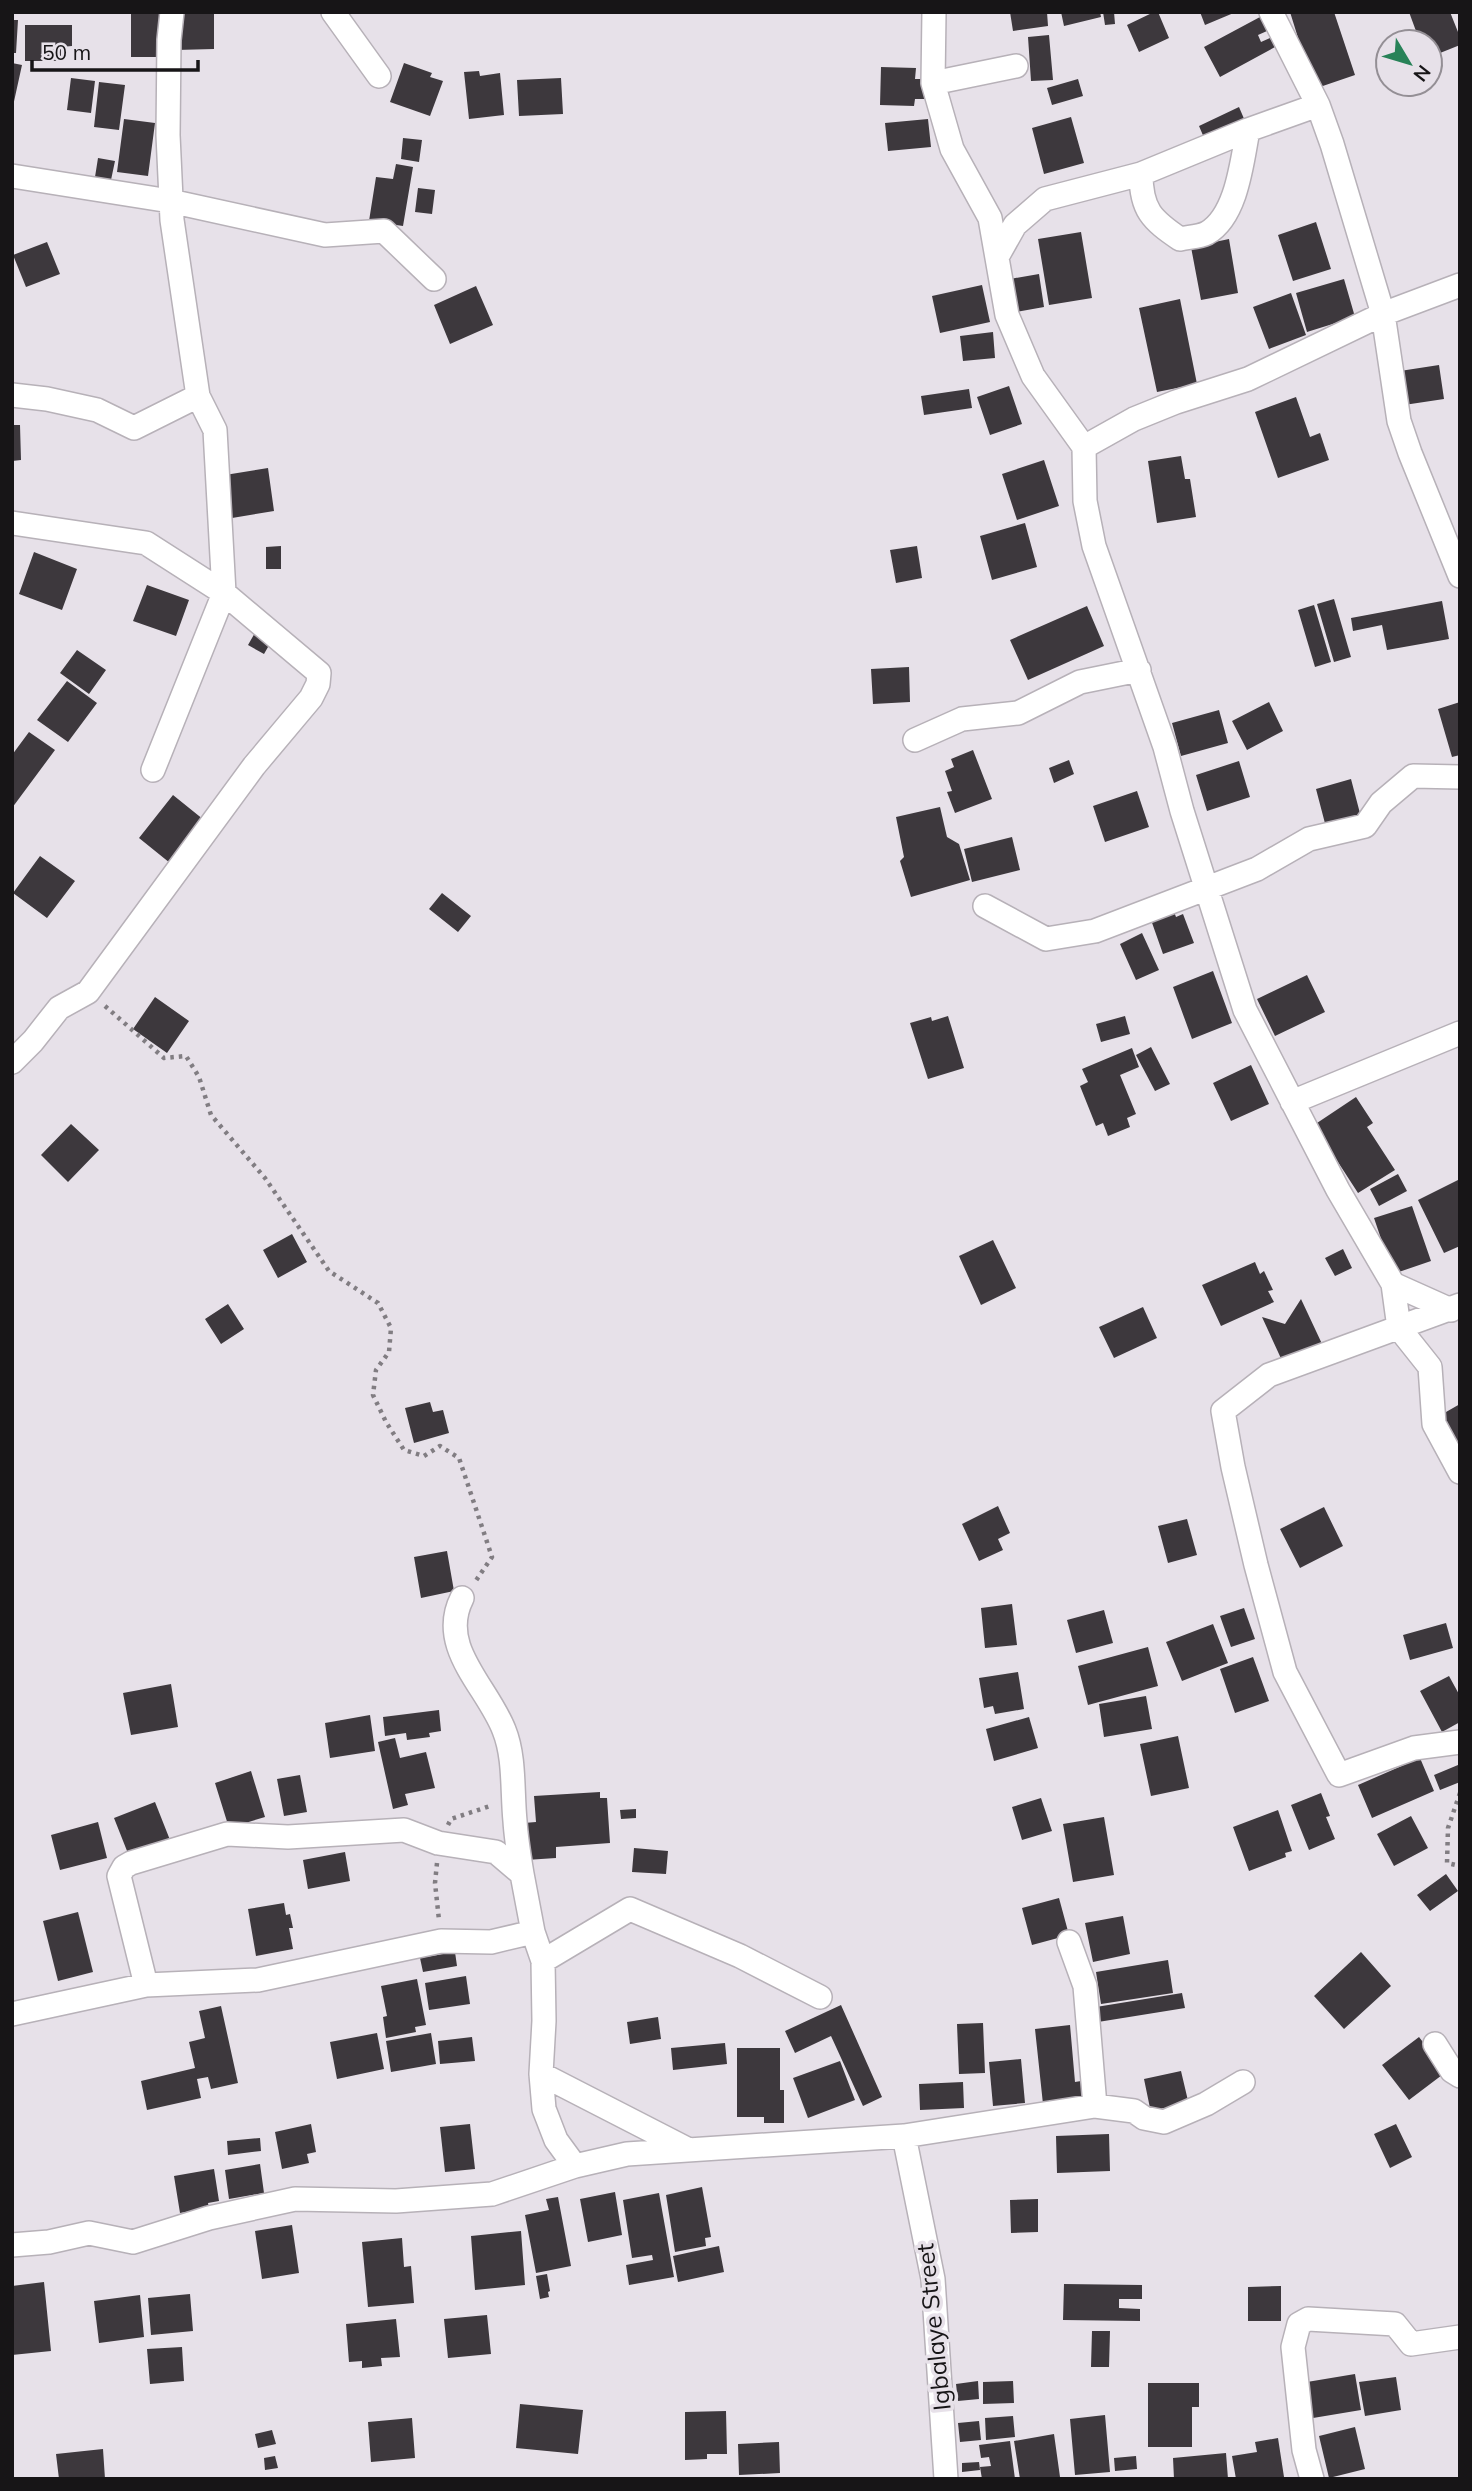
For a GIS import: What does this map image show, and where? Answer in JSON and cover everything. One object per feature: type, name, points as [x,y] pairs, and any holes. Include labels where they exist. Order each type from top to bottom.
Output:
[{"type":"street","points":[[153,770],[224,593],[215,430],[198,396],[170,201],[169,40],[172,12]]},
{"type":"street","points":[[333,12],[379,76]]},
{"type":"street","points":[[934,12],[933,83],[952,149],[989,218],[1007,315],[1033,376],[1084,447],[1085,501],[1094,546],[1165,747],[1245,1010],[1292,1102],[1393,1284],[1399,1328],[1430,1367],[1434,1424],[1460,1472]]},
{"type":"street","points":[[1270,12],[1318,105],[1351,201],[1383,314],[1399,421],[1460,576]]},
{"type":"street","points":[[933,83],[1016,66]]},
{"type":"street","points":[[996,257],[1015,225],[1045,199],[1140,174],[1318,105]]},
{"type":"street","points":[[1140,174],[1146,206],[1156,222],[1180,239],[1204,235],[1217,226],[1227,214],[1239,177],[1248,130]]},
{"type":"street","points":[[12,176],[170,201],[325,235],[384,231],[434,279]]},
{"type":"street","points":[[1084,447],[1134,419],[1176,402],[1248,379],[1383,314],[1460,285]]},
{"type":"street","points":[[12,395],[47,399],[96,410],[134,428],[198,396]]},
{"type":"street","points":[[12,523],[146,543],[224,593],[319,673],[318,684],[311,698],[254,765],[88,992],[59,1008],[12,1062]]},
{"type":"street","points":[[915,740],[962,719],[1018,713],[1080,682],[1139,670]]},
{"type":"street","points":[[985,906],[1046,939],[1095,931],[1257,869],[1309,839],[1364,825],[1381,803],[1413,776],[1460,777]]},
{"type":"street","points":[[1292,1102],[1460,1033]]},
{"type":"street","points":[[1393,1284],[1455,1307]]},
{"type":"street","points":[[1455,1307],[1269,1375],[1223,1411],[1256,1565],[1285,1672],[1339,1775],[1414,1748],[1460,1742]]},
{"type":"street","points":[[462,1598],[456,1609],[453,1626],[456,1644],[505,1731],[512,1774],[514,1821],[522,1874],[533,1932],[542,1961],[544,2021],[541,2074],[544,2109],[556,2140],[575,2166]]},
{"type":"street","points":[[146,1985],[120,1876],[124,1867],[227,1834],[288,1837],[404,1830],[438,1843],[496,1852],[522,1874]]},
{"type":"street","points":[[542,1961],[630,1909],[740,1956],[820,1997]]},
{"type":"street","points":[[12,2014],[146,1985],[258,1980],[441,1941],[491,1942],[533,1932]]},
{"type":"street","points":[[1069,1942],[1085,1986],[1095,2106]]},
{"type":"street","points":[[1436,2044],[1452,2071],[1460,2076]]},
{"type":"street","points":[[541,2074],[689,2150]]},
{"type":"street","points":[[12,2245],[49,2242],[89,2233],[132,2242],[209,2218],[295,2199],[396,2201],[492,2194],[575,2166],[627,2154],[904,2136],[1095,2106],[1134,2111],[1144,2118],[1164,2122],[1206,2104],[1243,2082]]},
{"type":"street","name":"Igbalaye Street","points":[[904,2136],[933,2279],[946,2479]]},
{"type":"street","points":[[1312,2479],[1304,2450],[1293,2347],[1299,2325],[1308,2319],[1395,2325],[1411,2344],[1460,2337]]},
{"type":"path","points":[[88,992],[164,1058],[186,1056],[199,1077],[211,1115],[265,1178],[329,1271],[378,1303],[391,1328],[389,1352],[376,1370],[373,1395],[404,1450],[424,1456],[440,1446],[458,1458],[492,1557],[462,1598]]},
{"type":"path","points":[[1460,1793],[1448,1828],[1447,1863],[1460,1866]]},
{"type":"building","points":[[131,12],[167,12],[167,57],[131,57]]},
{"type":"building","points":[[175,12],[214,12],[214,49],[176,50]]},
{"type":"building","points":[[1010,12],[1047,12],[1048,26],[1013,31]]},
{"type":"building","points":[[1061,12],[1100,12],[1101,17],[1064,26]]},
{"type":"building","points":[[1103,12],[1114,12],[1115,24],[1105,25]]},
{"type":"building","points":[[1158,12],[1169,38],[1139,52],[1127,25]]},
{"type":"building","points":[[1200,12],[1236,12],[1205,25]]},
{"type":"building","points":[[1290,12],[1334,12],[1355,75],[1314,89]]},
{"type":"building","points":[[1409,12],[1450,12],[1460,37],[1460,45],[1444,51],[1444,28],[1415,28]]},
{"type":"building","points":[[1260,17],[1267,31],[1258,35],[1261,42],[1270,38],[1275,47],[1220,77],[1204,47]]},
{"type":"building","points":[[12,20],[18,20],[16,53],[12,53]]},
{"type":"building","points":[[25,25],[72,25],[72,46],[61,47],[61,61],[25,61]]},
{"type":"building","points":[[1049,35],[1053,80],[1031,81],[1028,37]]},
{"type":"building","points":[[12,63],[22,65],[13,106],[12,106]]},
{"type":"building","points":[[404,63],[432,73],[430,77],[443,81],[430,116],[390,102]]},
{"type":"building","points":[[881,67],[916,68],[915,79],[926,79],[925,99],[915,99],[914,106],[880,105]]},
{"type":"building","points":[[479,71],[480,76],[500,73],[504,115],[469,119],[464,72]]},
{"type":"building","points":[[71,78],[95,81],[91,113],[67,110]]},
{"type":"building","points":[[561,78],[563,114],[519,116],[517,80]]},
{"type":"building","points":[[1078,79],[1083,96],[1052,105],[1047,88]]},
{"type":"building","points":[[99,82],[125,85],[119,130],[94,127]]},
{"type":"building","points":[[1239,107],[1245,121],[1205,140],[1199,126]]},
{"type":"building","points":[[1071,117],[1084,163],[1044,174],[1032,128]]},
{"type":"building","points":[[124,119],[155,123],[148,176],[117,172]]},
{"type":"building","points":[[928,119],[931,147],[888,151],[885,123]]},
{"type":"building","points":[[403,138],[422,140],[419,162],[401,159]]},
{"type":"building","points":[[98,158],[115,161],[111,180],[95,177]]},
{"type":"building","points":[[396,164],[413,167],[403,226],[369,221],[376,177],[393,179]]},
{"type":"building","points":[[418,188],[435,190],[432,214],[415,212]]},
{"type":"building","points":[[1316,222],[1331,269],[1293,281],[1278,235]]},
{"type":"building","points":[[1081,232],[1092,298],[1049,305],[1038,239]]},
{"type":"building","points":[[1229,239],[1238,293],[1201,300],[1191,247]]},
{"type":"building","points":[[47,242],[60,274],[26,287],[13,255]]},
{"type":"building","points":[[1039,274],[1044,307],[1016,312],[1010,279]]},
{"type":"building","points":[[1344,279],[1355,317],[1307,332],[1296,293]]},
{"type":"building","points":[[982,285],[990,322],[940,333],[932,296]]},
{"type":"building","points":[[476,286],[493,325],[450,344],[434,305]]},
{"type":"building","points":[[1291,293],[1306,335],[1269,349],[1253,307]]},
{"type":"building","points":[[1180,299],[1197,384],[1157,392],[1139,308]]},
{"type":"building","points":[[993,332],[995,358],[963,361],[960,336]]},
{"type":"building","points":[[1439,365],[1444,399],[1404,405],[1400,371]]},
{"type":"building","points":[[1009,386],[1022,424],[990,435],[977,397]]},
{"type":"building","points":[[969,389],[972,408],[924,415],[921,396]]},
{"type":"building","points":[[1296,397],[1310,437],[1320,433],[1329,460],[1278,478],[1255,412]]},
{"type":"building","points":[[12,425],[20,425],[21,460],[12,461]]},
{"type":"building","points":[[1181,456],[1185,479],[1190,479],[1196,517],[1157,523],[1148,461]]},
{"type":"building","points":[[1044,460],[1059,506],[1017,520],[1002,474]]},
{"type":"building","points":[[268,468],[274,511],[232,518],[225,475]]},
{"type":"building","points":[[1025,523],[1037,567],[992,580],[980,536]]},
{"type":"building","points":[[281,546],[281,569],[266,569],[266,547]]},
{"type":"building","points":[[917,546],[922,578],[896,583],[890,550]]},
{"type":"building","points":[[34,552],[77,569],[62,610],[19,594]]},
{"type":"building","points":[[147,585],[189,600],[176,636],[133,621]]},
{"type":"building","points":[[1334,599],[1351,657],[1334,662],[1317,604]]},
{"type":"building","points":[[1442,601],[1449,639],[1387,650],[1382,625],[1353,631],[1351,618]]},
{"type":"building","points":[[1314,605],[1331,662],[1315,667],[1298,610]]},
{"type":"building","points":[[1087,606],[1104,646],[1028,680],[1010,640]]},
{"type":"building","points":[[256,631],[272,640],[264,654],[248,645]]},
{"type":"building","points":[[77,650],[106,670],[89,694],[60,673]]},
{"type":"building","points":[[909,667],[910,702],[873,704],[871,669]]},
{"type":"building","points":[[67,681],[97,703],[68,742],[37,720]]},
{"type":"building","points":[[1269,702],[1283,731],[1247,750],[1232,721]]},
{"type":"building","points":[[1460,702],[1460,755],[1452,757],[1438,709]]},
{"type":"building","points":[[1219,710],[1228,743],[1181,756],[1172,723]]},
{"type":"building","points":[[29,732],[55,750],[12,808],[12,755]]},
{"type":"building","points":[[973,750],[992,799],[955,813],[947,792],[952,791],[945,771],[954,767],[951,759]]},
{"type":"building","points":[[1069,760],[1074,774],[1054,783],[1049,768]]},
{"type":"building","points":[[1239,761],[1250,797],[1207,811],[1196,775]]},
{"type":"building","points":[[1351,779],[1362,821],[1327,831],[1316,789]]},
{"type":"building","points":[[1137,791],[1149,827],[1105,842],[1093,806]]},
{"type":"building","points":[[173,795],[204,820],[170,863],[139,838]]},
{"type":"building","points":[[940,807],[947,837],[959,844],[970,880],[911,897],[900,861],[904,857],[896,817]]},
{"type":"building","points":[[1012,837],[1020,870],[972,882],[964,849]]},
{"type":"building","points":[[40,856],[75,881],[47,918],[13,893]]},
{"type":"building","points":[[442,893],[471,916],[458,932],[429,909]]},
{"type":"building","points":[[1173,909],[1176,917],[1183,914],[1194,943],[1163,954],[1150,917]]},
{"type":"building","points":[[1142,933],[1159,970],[1136,980],[1120,944]]},
{"type":"building","points":[[1213,971],[1232,1023],[1192,1039],[1173,987]]},
{"type":"building","points":[[1307,975],[1325,1012],[1275,1036],[1257,999]]},
{"type":"building","points":[[155,997],[189,1021],[167,1053],[133,1029]]},
{"type":"building","points":[[948,1016],[964,1068],[928,1079],[910,1023]]},
{"type":"building","points":[[1125,1016],[1130,1034],[1101,1042],[1096,1024]]},
{"type":"building","points":[[1151,1047],[1170,1084],[1155,1091],[1136,1055]]},
{"type":"building","points":[[1132,1048],[1139,1067],[1120,1075],[1136,1114],[1127,1118],[1130,1127],[1108,1136],[1103,1123],[1096,1126],[1080,1086],[1088,1082],[1082,1069]]},
{"type":"building","points":[[1251,1065],[1269,1104],[1231,1121],[1213,1083]]},
{"type":"building","points":[[1356,1097],[1373,1123],[1367,1127],[1395,1170],[1358,1193],[1314,1125]]},
{"type":"building","points":[[71,1124],[99,1150],[68,1182],[41,1155]]},
{"type":"building","points":[[1398,1174],[1407,1191],[1379,1206],[1370,1189]]},
{"type":"building","points":[[1460,1179],[1460,1246],[1444,1253],[1418,1200]]},
{"type":"building","points":[[1412,1206],[1431,1261],[1393,1274],[1374,1218]]},
{"type":"building","points":[[292,1234],[307,1262],[278,1278],[263,1250]]},
{"type":"building","points":[[993,1240],[1016,1288],[981,1305],[959,1256]]},
{"type":"building","points":[[1343,1249],[1352,1268],[1335,1276],[1325,1258]]},
{"type":"building","points":[[1255,1262],[1260,1274],[1264,1271],[1273,1290],[1268,1291],[1274,1302],[1221,1326],[1202,1285]]},
{"type":"building","points":[[1301,1299],[1323,1346],[1284,1365],[1262,1317],[1285,1324]]},
{"type":"building","points":[[228,1304],[244,1329],[221,1344],[205,1319]]},
{"type":"building","points":[[1143,1307],[1157,1338],[1114,1358],[1099,1327]]},
{"type":"building","points":[[430,1402],[433,1412],[443,1410],[449,1433],[414,1443],[405,1408]]},
{"type":"building","points":[[1460,1404],[1460,1451],[1439,1416]]},
{"type":"building","points":[[998,1506],[1010,1533],[998,1539],[1003,1550],[979,1561],[962,1524]]},
{"type":"building","points":[[1324,1507],[1343,1546],[1300,1568],[1280,1529]]},
{"type":"building","points":[[1187,1519],[1197,1555],[1168,1563],[1158,1526]]},
{"type":"building","points":[[447,1551],[454,1591],[421,1598],[414,1557]]},
{"type":"building","points":[[1012,1604],[1017,1645],[985,1648],[981,1608]]},
{"type":"building","points":[[1244,1608],[1255,1639],[1231,1647],[1220,1616]]},
{"type":"building","points":[[1104,1610],[1113,1643],[1076,1653],[1067,1620]]},
{"type":"building","points":[[1446,1623],[1453,1648],[1410,1660],[1403,1635]]},
{"type":"building","points":[[1213,1624],[1228,1663],[1182,1681],[1166,1642]]},
{"type":"building","points":[[1148,1647],[1158,1686],[1088,1705],[1078,1666]]},
{"type":"building","points":[[1253,1657],[1269,1701],[1235,1713],[1220,1669]]},
{"type":"building","points":[[1018,1672],[1024,1709],[995,1714],[993,1706],[984,1708],[979,1678]]},
{"type":"building","points":[[1449,1676],[1460,1696],[1460,1722],[1442,1732],[1420,1691]]},
{"type":"building","points":[[171,1684],[178,1727],[131,1735],[123,1693]]},
{"type":"building","points":[[1146,1696],[1152,1729],[1104,1737],[1099,1704]]},
{"type":"building","points":[[439,1710],[441,1731],[429,1733],[430,1737],[407,1740],[406,1733],[385,1736],[383,1717]]},
{"type":"building","points":[[370,1715],[375,1751],[330,1758],[325,1723]]},
{"type":"building","points":[[1029,1717],[1038,1748],[994,1761],[986,1729]]},
{"type":"building","points":[[1178,1736],[1189,1788],[1151,1796],[1140,1744]]},
{"type":"building","points":[[395,1738],[400,1758],[426,1752],[435,1788],[405,1794],[408,1805],[393,1809],[378,1742]]},
{"type":"building","points":[[1420,1758],[1434,1791],[1372,1818],[1358,1785]]},
{"type":"building","points":[[1458,1765],[1460,1782],[1440,1790],[1434,1775]]},
{"type":"building","points":[[251,1771],[265,1817],[229,1828],[215,1783]]},
{"type":"building","points":[[300,1775],[307,1812],[284,1816],[277,1779]]},
{"type":"building","points":[[600,1792],[600,1798],[607,1798],[610,1843],[556,1847],[556,1858],[526,1860],[524,1823],[536,1822],[534,1796]]},
{"type":"building","points":[[1321,1793],[1330,1816],[1326,1817],[1335,1839],[1309,1850],[1291,1805]]},
{"type":"building","points":[[1041,1798],[1052,1831],[1022,1840],[1012,1807]]},
{"type":"building","points":[[155,1802],[170,1840],[129,1856],[114,1818]]},
{"type":"building","points":[[636,1809],[636,1818],[621,1819],[620,1810]]},
{"type":"building","points":[[1278,1810],[1292,1851],[1285,1853],[1286,1857],[1249,1871],[1233,1827]]},
{"type":"building","points":[[1411,1816],[1428,1848],[1394,1866],[1377,1834]]},
{"type":"building","points":[[1104,1817],[1114,1875],[1073,1882],[1063,1824]]},
{"type":"building","points":[[98,1822],[107,1858],[60,1870],[51,1835]]},
{"type":"building","points":[[634,1848],[668,1851],[666,1874],[632,1872]]},
{"type":"building","points":[[345,1852],[350,1881],[308,1889],[303,1860]]},
{"type":"building","points":[[1446,1874],[1458,1891],[1430,1911],[1417,1895]]},
{"type":"building","points":[[1059,1898],[1069,1935],[1032,1945],[1022,1908]]},
{"type":"building","points":[[284,1903],[286,1915],[290,1914],[293,1928],[289,1928],[293,1949],[256,1956],[248,1909]]},
{"type":"building","points":[[78,1912],[93,1972],[58,1981],[43,1921]]},
{"type":"building","points":[[1123,1916],[1130,1954],[1093,1962],[1085,1923]]},
{"type":"building","points":[[455,1952],[457,1966],[423,1972],[420,1958]]},
{"type":"building","points":[[1361,1952],[1391,1986],[1344,2029],[1314,1996]]},
{"type":"building","points":[[1168,1960],[1173,1993],[1101,2004],[1096,1972]]},
{"type":"building","points":[[466,1976],[470,2004],[429,2010],[425,1983]]},
{"type":"building","points":[[417,1979],[426,2025],[415,2027],[416,2032],[386,2038],[383,2017],[387,2016],[381,1986]]},
{"type":"building","points":[[1182,1993],[1185,2008],[1098,2022],[1096,2007]]},
{"type":"building","points":[[841,2005],[882,2097],[863,2106],[831,2036],[795,2053],[785,2031]]},
{"type":"building","points":[[221,2006],[238,2083],[211,2089],[208,2077],[197,2079],[201,2098],[147,2110],[141,2081],[195,2068],[189,2042],[205,2038],[199,2011]]},
{"type":"building","points":[[658,2017],[661,2039],[630,2044],[627,2022]]},
{"type":"building","points":[[983,2023],[985,2073],[959,2074],[957,2024]]},
{"type":"building","points":[[1070,2025],[1075,2082],[1081,2081],[1083,2100],[1043,2104],[1035,2029]]},
{"type":"building","points":[[377,2033],[384,2069],[337,2079],[330,2042]]},
{"type":"building","points":[[431,2033],[436,2064],[391,2072],[386,2041]]},
{"type":"building","points":[[472,2037],[475,2061],[440,2064],[438,2041]]},
{"type":"building","points":[[1419,2037],[1446,2072],[1409,2100],[1382,2065]]},
{"type":"building","points":[[725,2043],[727,2064],[673,2070],[671,2048]]},
{"type":"building","points":[[737,2048],[780,2048],[780,2090],[784,2090],[784,2123],[764,2123],[764,2117],[737,2117]]},
{"type":"building","points":[[1021,2059],[1025,2103],[993,2106],[989,2062]]},
{"type":"building","points":[[840,2061],[855,2100],[808,2118],[793,2078]]},
{"type":"building","points":[[1181,2071],[1189,2105],[1151,2113],[1144,2079]]},
{"type":"building","points":[[963,2082],[964,2108],[920,2110],[919,2084]]},
{"type":"building","points":[[311,2124],[316,2152],[307,2154],[309,2163],[282,2169],[275,2132]]},
{"type":"building","points":[[470,2124],[475,2169],[445,2172],[440,2127]]},
{"type":"building","points":[[1396,2124],[1412,2157],[1390,2168],[1374,2134]]},
{"type":"building","points":[[1109,2134],[1110,2171],[1057,2173],[1056,2136]]},
{"type":"building","points":[[260,2138],[261,2151],[228,2155],[227,2141]]},
{"type":"building","points":[[260,2164],[264,2193],[229,2199],[225,2170]]},
{"type":"building","points":[[214,2169],[219,2201],[208,2203],[209,2208],[180,2213],[174,2176]]},
{"type":"building","points":[[702,2187],[711,2237],[705,2238],[706,2246],[675,2252],[666,2195]]},
{"type":"building","points":[[615,2192],[622,2235],[588,2242],[580,2199]]},
{"type":"building","points":[[659,2193],[674,2277],[629,2285],[626,2265],[653,2260],[652,2255],[632,2258],[623,2200]]},
{"type":"building","points":[[558,2197],[571,2266],[536,2273],[525,2215],[549,2210],[546,2199]]},
{"type":"building","points":[[1038,2199],[1038,2232],[1011,2233],[1010,2200]]},
{"type":"building","points":[[292,2225],[299,2273],[262,2279],[255,2231]]},
{"type":"building","points":[[521,2231],[525,2285],[475,2290],[471,2236]]},
{"type":"building","points":[[402,2238],[404,2267],[411,2266],[414,2303],[368,2307],[362,2242]]},
{"type":"building","points":[[719,2246],[724,2272],[678,2282],[673,2256]]},
{"type":"building","points":[[547,2274],[549,2297],[540,2299],[536,2276]]},
{"type":"building","points":[[44,2282],[51,2351],[12,2355],[12,2286]]},
{"type":"building","points":[[1064,2284],[1142,2285],[1142,2299],[1119,2299],[1119,2308],[1140,2309],[1140,2321],[1063,2320]]},
{"type":"building","points":[[1281,2286],[1281,2321],[1248,2321],[1248,2287]]},
{"type":"building","points":[[190,2294],[193,2331],[151,2335],[148,2298]]},
{"type":"building","points":[[140,2295],[144,2337],[99,2343],[94,2301]]},
{"type":"building","points":[[487,2315],[491,2354],[448,2358],[444,2319]]},
{"type":"building","points":[[396,2319],[400,2357],[381,2358],[382,2366],[362,2368],[362,2361],[349,2362],[346,2324]]},
{"type":"building","points":[[1092,2331],[1110,2331],[1109,2367],[1091,2367]]},
{"type":"building","points":[[182,2347],[184,2381],[150,2384],[147,2349]]},
{"type":"building","points":[[1355,2374],[1361,2410],[1313,2418],[1307,2382]]},
{"type":"building","points":[[1396,2377],[1401,2410],[1365,2416],[1359,2382]]},
{"type":"building","points":[[978,2381],[979,2399],[958,2401],[956,2384]]},
{"type":"building","points":[[1013,2381],[1014,2403],[983,2404],[983,2382]]},
{"type":"building","points":[[1148,2383],[1199,2383],[1199,2407],[1192,2407],[1192,2447],[1148,2447]]},
{"type":"building","points":[[520,2404],[583,2410],[578,2454],[516,2448]]},
{"type":"building","points":[[726,2411],[727,2454],[707,2454],[707,2459],[685,2460],[685,2412]]},
{"type":"building","points":[[1105,2415],[1110,2472],[1075,2475],[1070,2419]]},
{"type":"building","points":[[1013,2416],[1015,2437],[986,2440],[985,2418]]},
{"type":"building","points":[[412,2418],[415,2458],[371,2462],[368,2422]]},
{"type":"building","points":[[979,2421],[981,2440],[960,2442],[958,2423]]},
{"type":"building","points":[[1355,2427],[1365,2469],[1329,2478],[1319,2436]]},
{"type":"building","points":[[272,2430],[276,2444],[258,2448],[255,2434]]},
{"type":"building","points":[[1054,2434],[1060,2477],[1020,2479],[1014,2441]]},
{"type":"building","points":[[1278,2438],[1284,2477],[1236,2479],[1232,2456],[1257,2452],[1255,2442]]},
{"type":"building","points":[[1010,2441],[1015,2479],[982,2479],[980,2467],[991,2466],[989,2457],[981,2458],[979,2445]]},
{"type":"building","points":[[779,2442],[780,2473],[739,2475],[738,2444]]},
{"type":"building","points":[[103,2449],[105,2479],[59,2479],[56,2454]]},
{"type":"building","points":[[1226,2453],[1228,2479],[1174,2479],[1173,2458]]},
{"type":"building","points":[[275,2456],[278,2468],[265,2470],[264,2458]]},
{"type":"building","points":[[1136,2456],[1137,2469],[1115,2471],[1114,2458]]},
{"type":"building","points":[[979,2462],[980,2470],[962,2472],[962,2463]]}]
